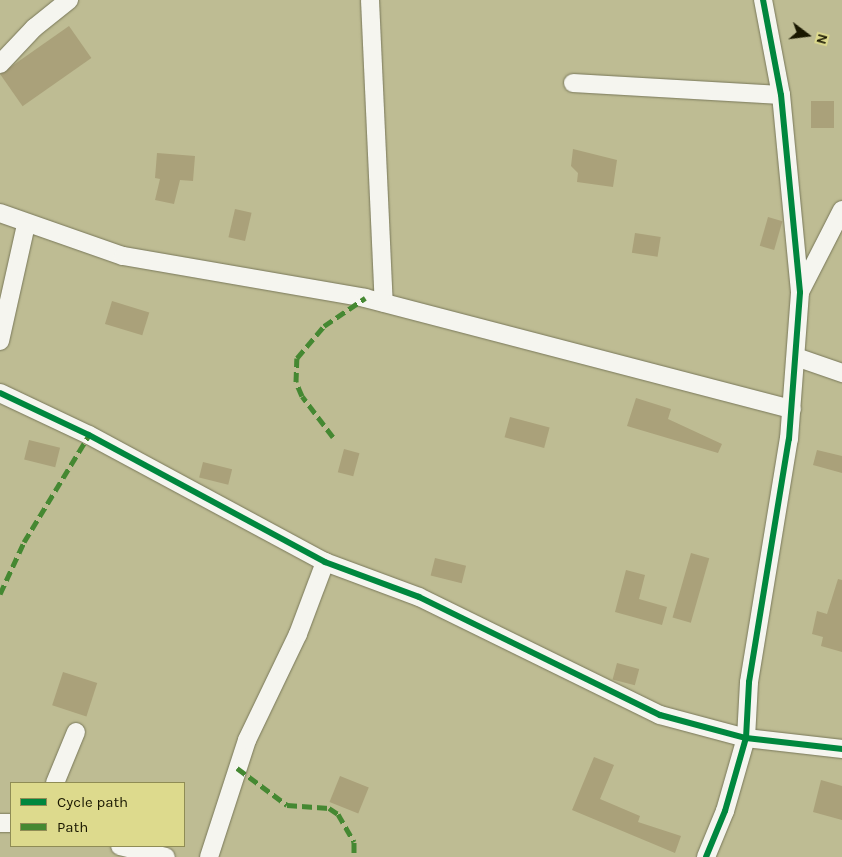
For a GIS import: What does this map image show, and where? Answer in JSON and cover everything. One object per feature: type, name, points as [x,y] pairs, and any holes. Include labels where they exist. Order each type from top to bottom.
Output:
[{"type":"street","points":[[0,64],[34,28],[69,0]]},
{"type":"street","points":[[370,0],[384,303]]},
{"type":"street","points":[[706,857],[726,811],[746,738],[749,682],[792,409],[796,357],[800,292],[781,95],[763,0]]},
{"type":"street","points":[[573,83],[781,95]]},
{"type":"street","points":[[800,292],[842,210]]},
{"type":"street","points":[[0,213],[26,225],[122,256],[286,282],[384,303],[792,409]]},
{"type":"street","points":[[0,341],[26,225]]},
{"type":"street","points":[[796,357],[842,373]]},
{"type":"street","points":[[0,393],[89,435],[325,562],[419,597],[660,715],[746,738],[842,749]]},
{"type":"street","points":[[209,857],[247,740],[298,634],[325,562]]},
{"type":"street","points":[[55,782],[76,732]]},
{"type":"street","points":[[124,847],[166,857]]},
{"type":"building","points":[[69,26],[91,58],[23,106],[0,74]]},
{"type":"building","points":[[811,101],[834,101],[834,128],[811,128]]},
{"type":"building","points":[[573,149],[617,160],[613,187],[577,182],[578,173],[571,166]]},
{"type":"building","points":[[157,153],[195,156],[193,181],[180,180],[174,204],[155,200],[160,179],[155,178]]},
{"type":"building","points":[[235,209],[252,213],[245,241],[228,237]]},
{"type":"building","points":[[768,217],[782,221],[774,250],[760,246]]},
{"type":"building","points":[[635,233],[661,237],[658,257],[632,253]]},
{"type":"building","points":[[112,301],[149,312],[142,335],[105,324]]},
{"type":"building","points":[[636,398],[671,409],[668,419],[722,444],[718,453],[627,426]]},
{"type":"building","points":[[510,417],[550,428],[544,448],[505,437]]},
{"type":"building","points":[[29,440],[60,448],[55,467],[24,459]]},
{"type":"building","points":[[344,449],[359,453],[353,476],[338,472]]},
{"type":"building","points":[[817,450],[842,456],[842,473],[813,465]]},
{"type":"building","points":[[203,462],[232,469],[228,485],[199,478]]},
{"type":"building","points":[[691,553],[709,558],[691,623],[673,617]]},
{"type":"building","points":[[435,558],[466,566],[462,583],[431,575]]},
{"type":"building","points":[[626,570],[645,575],[639,599],[667,607],[662,625],[615,612]]},
{"type":"building","points":[[838,579],[842,580],[842,652],[821,646],[823,637],[812,634],[817,611],[827,614]]},
{"type":"building","points":[[617,663],[639,669],[635,685],[613,679]]},
{"type":"building","points":[[63,672],[97,683],[86,716],[52,705]]},
{"type":"building","points":[[594,757],[614,765],[600,799],[640,816],[638,822],[681,836],[675,853],[572,810]]},
{"type":"building","points":[[340,776],[369,788],[358,814],[330,802]]},
{"type":"building","points":[[821,780],[842,786],[842,820],[813,812]]},
{"type":"marked path","points":[[333,437],[302,396],[296,382],[297,358],[324,326],[365,298]]},
{"type":"marked path","points":[[0,594],[24,542],[89,435]]},
{"type":"marked path","points":[[237,768],[287,805],[329,808],[338,814],[354,842],[354,857]]},
{"type":"cycle path","points":[[706,857],[725,811],[746,738],[749,682],[789,439],[800,292],[781,95],[763,0]]},
{"type":"cycle path","points":[[0,393],[89,435],[325,562],[419,597],[660,715],[746,738],[842,749]]}]
